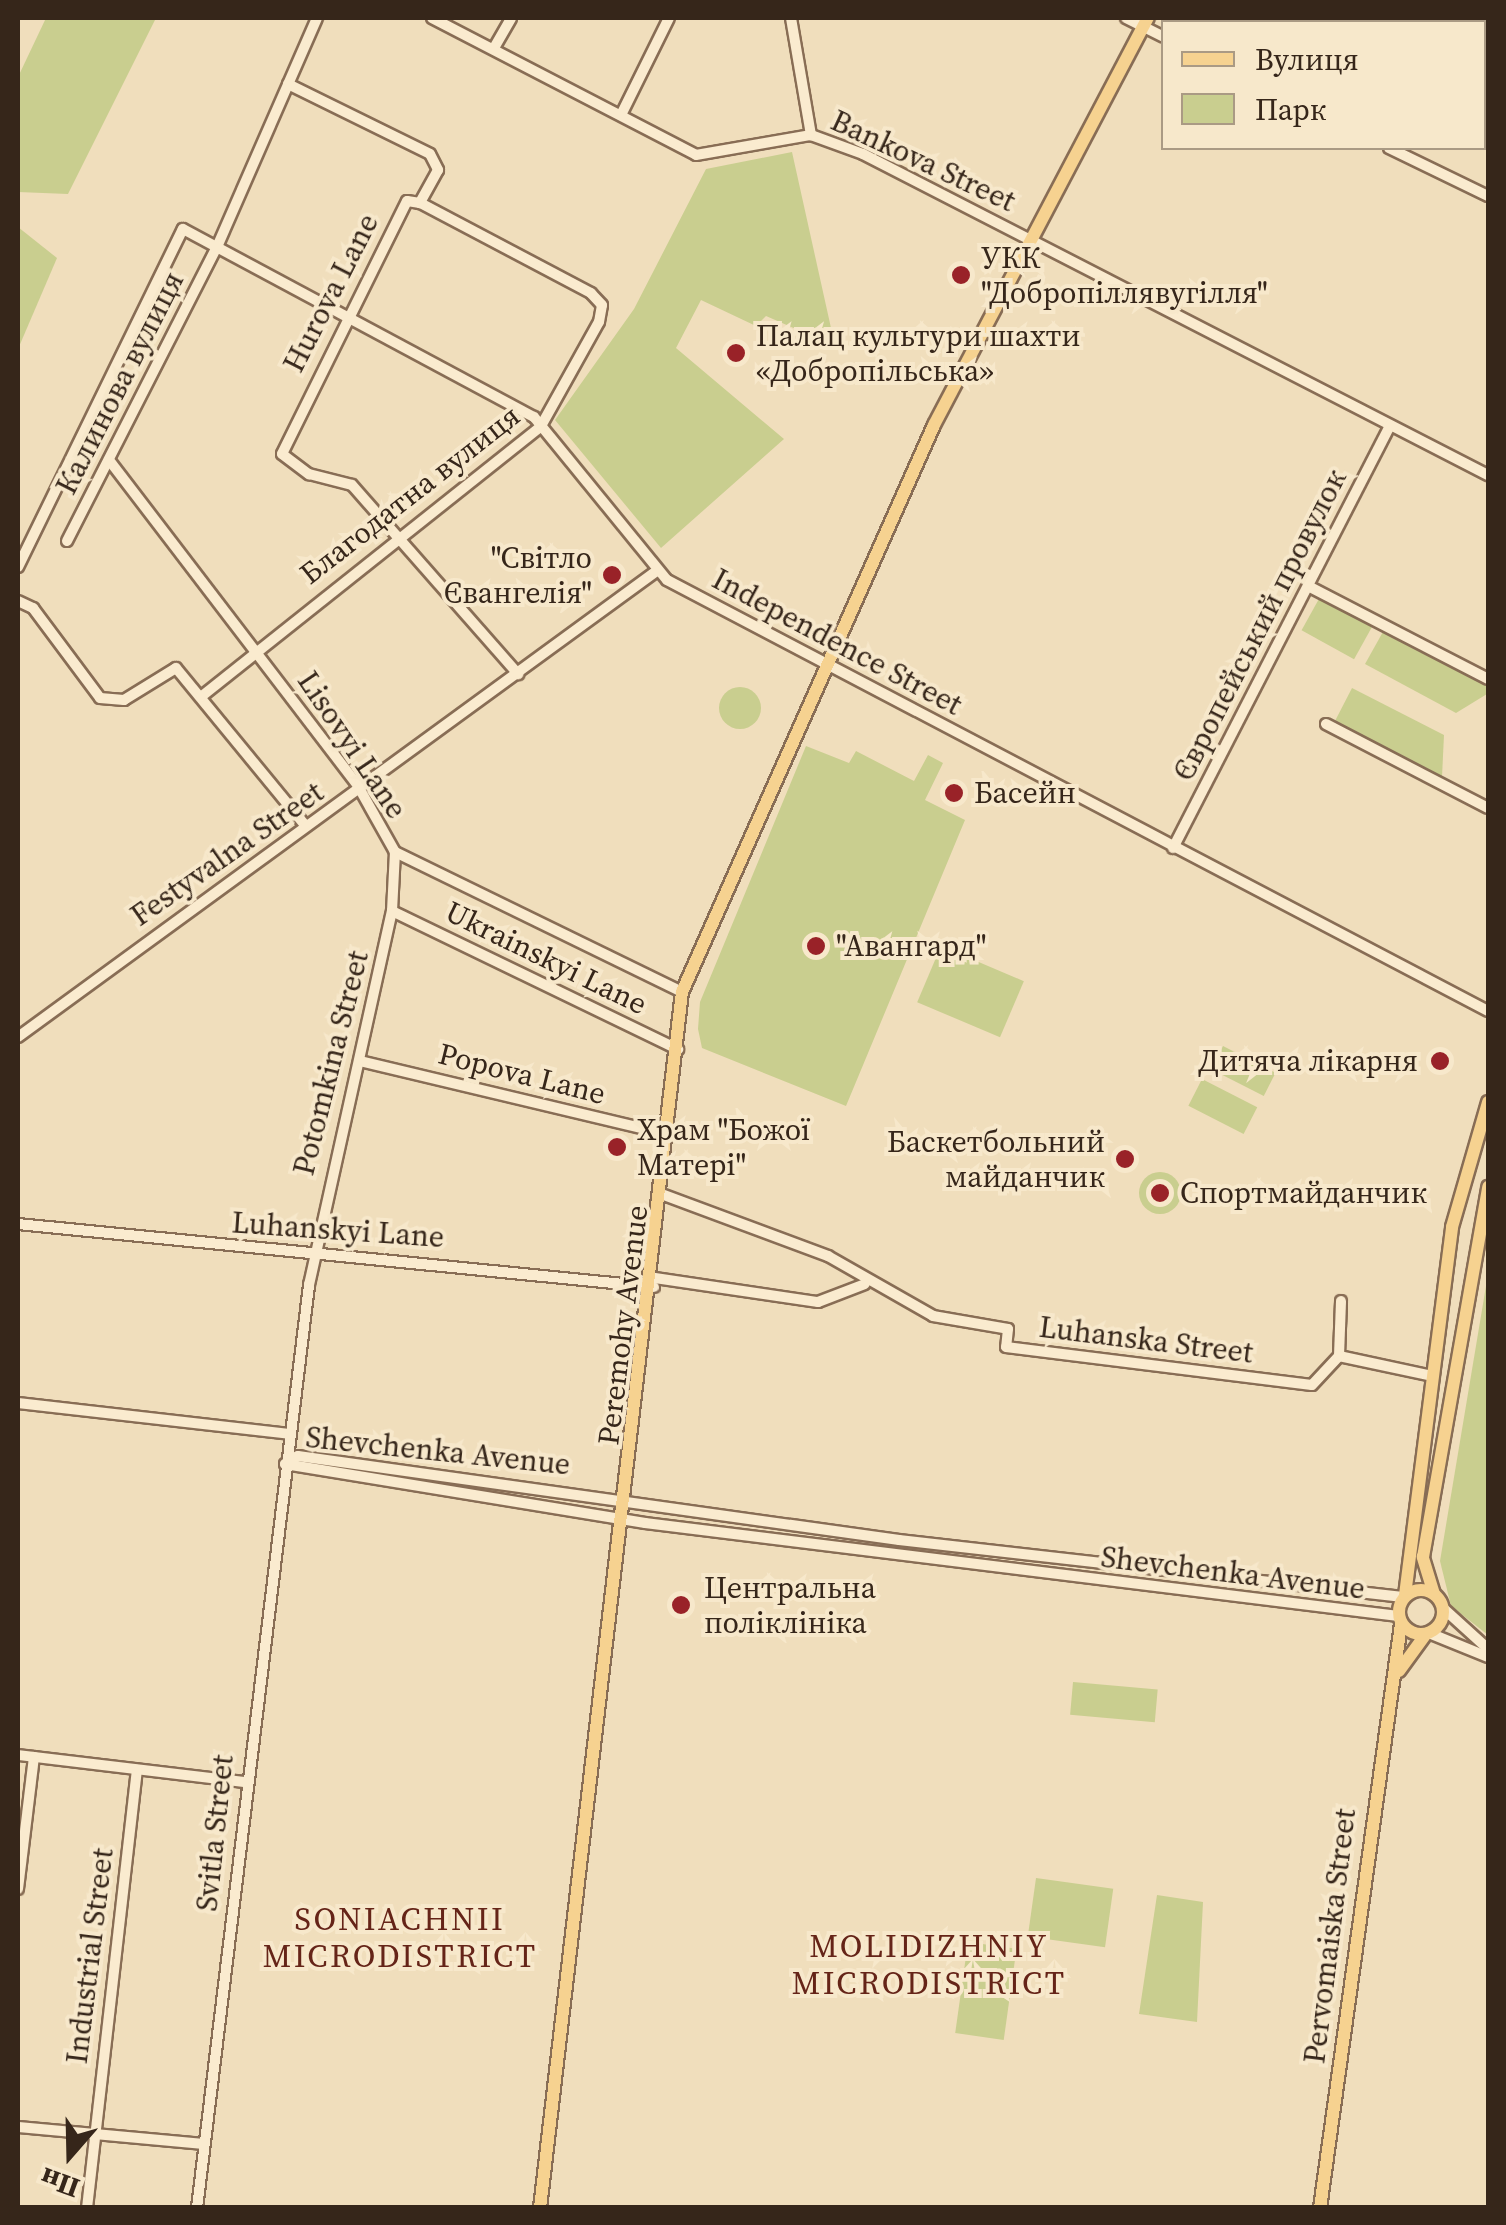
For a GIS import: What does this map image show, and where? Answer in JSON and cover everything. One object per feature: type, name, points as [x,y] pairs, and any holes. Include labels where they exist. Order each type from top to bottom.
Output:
[{"type":"main road","points":[[1033,240],[1145,22]]},
{"type":"main road","name":"Peremohy Avenue","points":[[540,2208],[672,1135],[682,992],[823,663],[943,406],[1033,240]]},
{"type":"main road","points":[[1434,1594],[1404,1596],[1452,1227],[1488,1102]]},
{"type":"main road","points":[[1443,1608],[1434,1594],[1423,1557],[1488,1187]]},
{"type":"main road","name":"Pervomaiska Street","points":[[1320,2208],[1398,1673],[1404,1596]]},
{"type":"main road","name":"Pervomaiska Street","points":[[1398,1673],[1443,1608]]},
{"type":"main road","points":[[1400,1620],[1428,1634]]},
{"type":"street","name":"Калинова вулиця","points":[[67,541],[217,247],[318,18]]},
{"type":"street","name":"Bankova Street","points":[[432,18],[696,155],[811,135],[1033,240],[1488,475]]},
{"type":"street","points":[[494,48],[511,18]]},
{"type":"street","points":[[620,115],[668,18]]},
{"type":"street","points":[[791,18],[811,135]]},
{"type":"street","points":[[1126,18],[1145,22]]},
{"type":"street","name":"Hurova Lane","points":[[288,84],[430,154],[438,170],[420,203],[407,201],[282,454],[309,474],[352,485],[401,536]]},
{"type":"street","points":[[1393,150],[1488,196]]},
{"type":"street","name":"Благодатна вулиця","points":[[202,696],[255,649],[541,426],[599,322],[600,300],[420,203]]},
{"type":"street","name":"Калинова вулиця","points":[[18,567],[183,230],[217,247]]},
{"type":"street","name":"Independence Street","points":[[217,247],[348,314],[541,426],[658,570],[823,663],[1488,1011]]},
{"type":"street","name":"Європейський провулок","points":[[1173,848],[1390,425]]},
{"type":"street","name":"Lisovyi Lane","points":[[109,460],[255,649],[360,793],[395,852],[682,992]]},
{"type":"street","points":[[401,536],[518,674]]},
{"type":"street","name":"Festyvalna Street","points":[[18,1037],[305,825],[360,793],[658,570]]},
{"type":"street","points":[[1310,586],[1488,678]]},
{"type":"street","points":[[18,602],[33,608],[100,698],[124,700],[176,668],[305,825]]},
{"type":"street","points":[[1326,724],[1488,808]]},
{"type":"street","name":"Potomkina Street","points":[[285,1464],[316,1257],[392,911],[395,852]]},
{"type":"street","name":"Ukrainskyi Lane","points":[[392,911],[678,1049]]},
{"type":"street","name":"Popova Lane","points":[[360,1061],[672,1135]]},
{"type":"street","name":"Luhanska Street","points":[[664,1195],[828,1256],[865,1284],[933,1316],[1008,1329],[1006,1347],[1312,1385],[1339,1356]]},
{"type":"street","name":"Luhanskyi Lane","points":[[18,1224],[316,1257],[654,1283]]},
{"type":"street","points":[[654,1283],[818,1302],[865,1284]]},
{"type":"street","points":[[1341,1301],[1339,1356],[1432,1376]]},
{"type":"street","points":[[18,1403],[290,1434]]},
{"type":"street","name":"Shevchenka Avenue","points":[[285,1464],[298,1456],[628,1496],[648,1506],[880,1538],[1404,1596]]},
{"type":"street","name":"Shevchenka Avenue","points":[[285,1464],[1400,1620]]},
{"type":"street","name":"Svitla Street","points":[[196,2208],[285,1464]]},
{"type":"street","points":[[1443,1608],[1488,1649]]},
{"type":"street","points":[[1428,1634],[1488,1657]]},
{"type":"street","points":[[18,1755],[245,1782]]},
{"type":"street","points":[[18,1889],[34,1757]]},
{"type":"street","name":"Industrial Street","points":[[86,2208],[137,1770]]},
{"type":"street","points":[[18,2127],[204,2144]]},
{"type":"green space","points":[[46,18],[156,18],[68,194],[18,192],[18,77]]},
{"type":"green space","points":[[792,152],[835,346],[766,316],[756,326],[701,300],[676,348],[784,439],[661,548],[555,420],[634,309],[706,169]]},
{"type":"green space","points":[[18,227],[57,258],[18,349]]},
{"type":"green space","points":[[1320,597],[1372,626],[1354,659],[1302,630]]},
{"type":"green space","points":[[1384,630],[1488,684],[1487,694],[1456,713],[1365,664]]},
{"type":"green space","points":[[740,687],[755,693],[761,708],[755,723],[740,729],[725,723],[719,708],[725,693]]},
{"type":"green space","points":[[1352,688],[1444,735],[1442,777],[1335,721]]},
{"type":"green space","name":"\"Авангард\"","points":[[806,746],[849,763],[856,751],[914,781],[928,755],[943,763],[925,800],[965,820],[846,1106],[702,1048],[698,1029],[700,1002]]},
{"type":"green space","points":[[941,946],[1024,981],[1000,1037],[917,1002]]},
{"type":"green space","points":[[1223,1046],[1276,1073],[1264,1096],[1211,1069]]},
{"type":"green space","points":[[1202,1079],[1257,1107],[1244,1134],[1188,1106]]},
{"type":"green space","name":"Спортмайданчик","points":[[1160,1172],[1175,1178],[1181,1193],[1175,1208],[1160,1214],[1145,1208],[1139,1193],[1145,1178]]},
{"type":"green space","points":[[1488,1274],[1488,1635],[1451,1606],[1440,1561]]},
{"type":"green space","points":[[1073,1682],[1158,1689],[1155,1722],[1070,1715]]},
{"type":"green space","points":[[1036,1878],[1113,1889],[1105,1947],[1028,1936]]},
{"type":"green space","points":[[1157,1895],[1203,1902],[1197,2022],[1139,2014]]},
{"type":"green space","points":[[968,1942],[1017,1949],[1004,2040],[955,2033]]},
{"type":"place","name":"УКК \"Добропіллявугілля\"","points":[[961,275]]},
{"type":"place","name":"Палац культури шахти «Добропільська»","points":[[736,353]]},
{"type":"place","name":"\"Світло Євангелія\"","points":[[612,575]]},
{"type":"place","name":"Басейн","points":[[954,793]]},
{"type":"place","name":"\"Авангард\"","points":[[816,946]]},
{"type":"place","name":"Дитяча лікарня","points":[[1440,1061]]},
{"type":"place","name":"Храм \"Божої Матері\"","points":[[617,1147]]},
{"type":"place","name":"Баскетбольний майданчик","points":[[1125,1159]]},
{"type":"place","name":"Спортмайданчик","points":[[1160,1193]]},
{"type":"place","name":"Центральна поліклініка","points":[[681,1605]]},
{"type":"district","name":"SONIACHNII MICRODISTRICT","points":[[400,1938]]},
{"type":"district","name":"MOLIDIZHNIY MICRODISTRICT","points":[[929,1966]]}]
